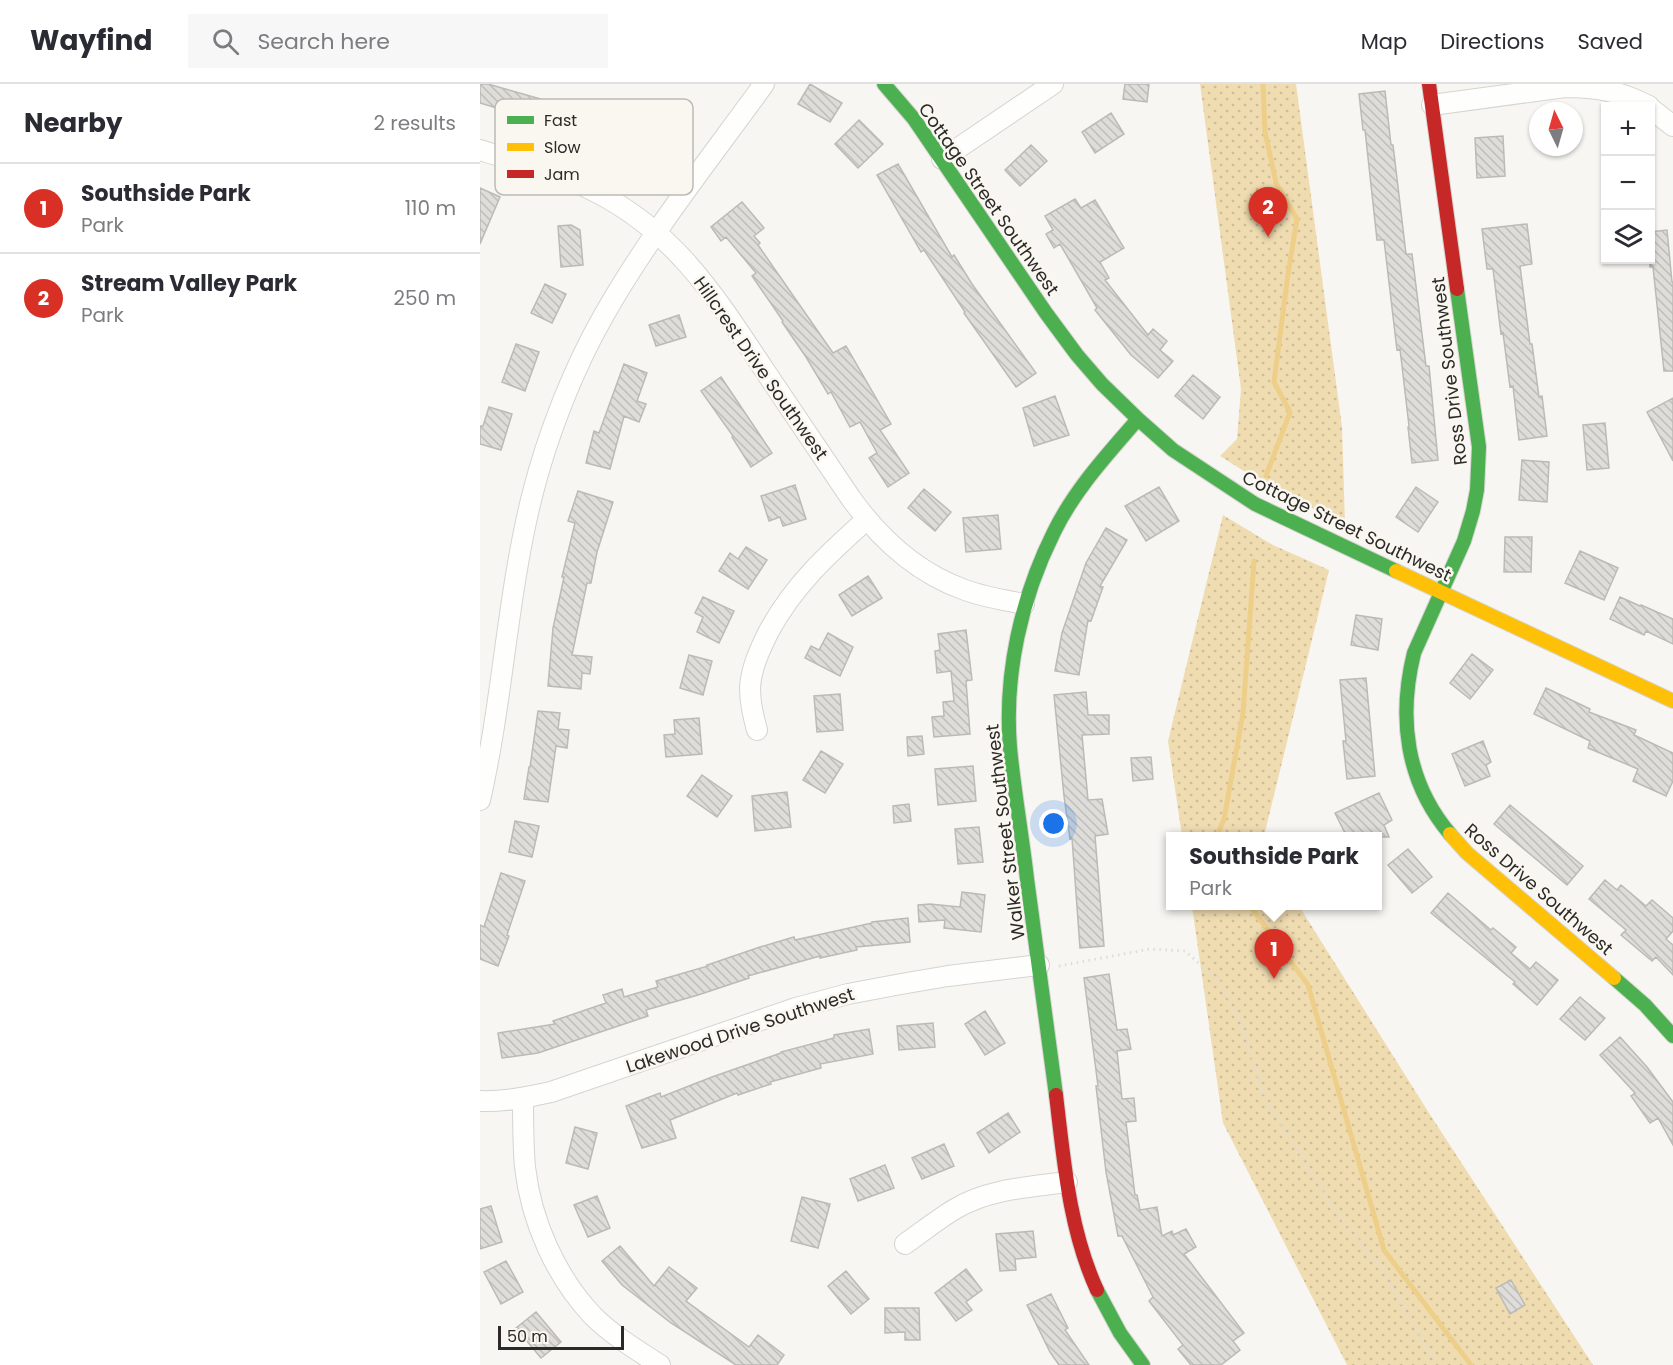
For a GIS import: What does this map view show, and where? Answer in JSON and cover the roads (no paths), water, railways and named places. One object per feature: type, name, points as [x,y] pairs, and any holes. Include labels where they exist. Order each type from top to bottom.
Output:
[{"type":"street","points":[[693,182],[764,84]]},
{"type":"street","name":"Cottage Street Southwest","points":[[884,84],[914,119],[1077,355],[1102,384],[1173,450],[1255,504],[1673,701]]},
{"type":"street","points":[[942,159],[1053,84]]},
{"type":"street","name":"Ross Drive Southwest","points":[[1429,84],[1479,447],[1479,475],[1475,505],[1467,534],[1415,650],[1409,671],[1405,699],[1410,756],[1419,784],[1432,810],[1448,833],[1467,853],[1645,1005],[1673,1036]]},
{"type":"street","points":[[1432,105],[1565,87],[1609,90],[1640,102]]},
{"type":"street","points":[[1655,111],[1673,126]]},
{"type":"street","name":"Hillcrest Drive Southwest","points":[[480,150],[495,155]]},
{"type":"street","name":"Hillcrest Drive Southwest","points":[[602,195],[657,232],[685,260],[716,298],[866,520],[888,542],[936,577],[991,598],[1024,604]]},
{"type":"street","points":[[480,800],[490,759],[521,548],[537,479],[578,366],[603,317],[634,266],[684,195]]},
{"type":"street","name":"Walker Street Southwest","points":[[1138,419],[1093,471],[1072,500],[1052,532],[1038,564],[1024,604],[1015,646],[1010,684],[1009,724],[1010,747],[1074,1224],[1090,1274],[1106,1310],[1143,1365]]},
{"type":"street","points":[[757,729],[751,709],[750,688],[753,668],[762,645],[778,615],[797,588],[819,562],[866,520]]},
{"type":"street","name":"Lakewood Drive Southwest","points":[[480,1101],[523,1098],[551,1092],[796,1008],[848,994],[948,976],[1039,967]]},
{"type":"street","points":[[523,1098],[525,1169],[531,1202],[542,1233],[557,1264],[573,1292],[593,1316],[614,1335],[660,1365]]},
{"type":"street","points":[[905,1244],[956,1209],[982,1197],[1009,1190],[1067,1182]]},
{"type":"waterway","points":[[1263,84],[1265,132],[1276,183],[1297,219],[1274,382],[1290,412],[1266,476]]},
{"type":"waterway","points":[[1219,832],[1224,819],[1243,713],[1254,561]]},
{"type":"waterway","points":[[1253,910],[1308,985],[1384,1250],[1471,1365]]},
{"type":"place","name":"Stream Valley Park","points":[[1268,237]]},
{"type":"place","name":"Southside Park","points":[[1274,979]]}]
